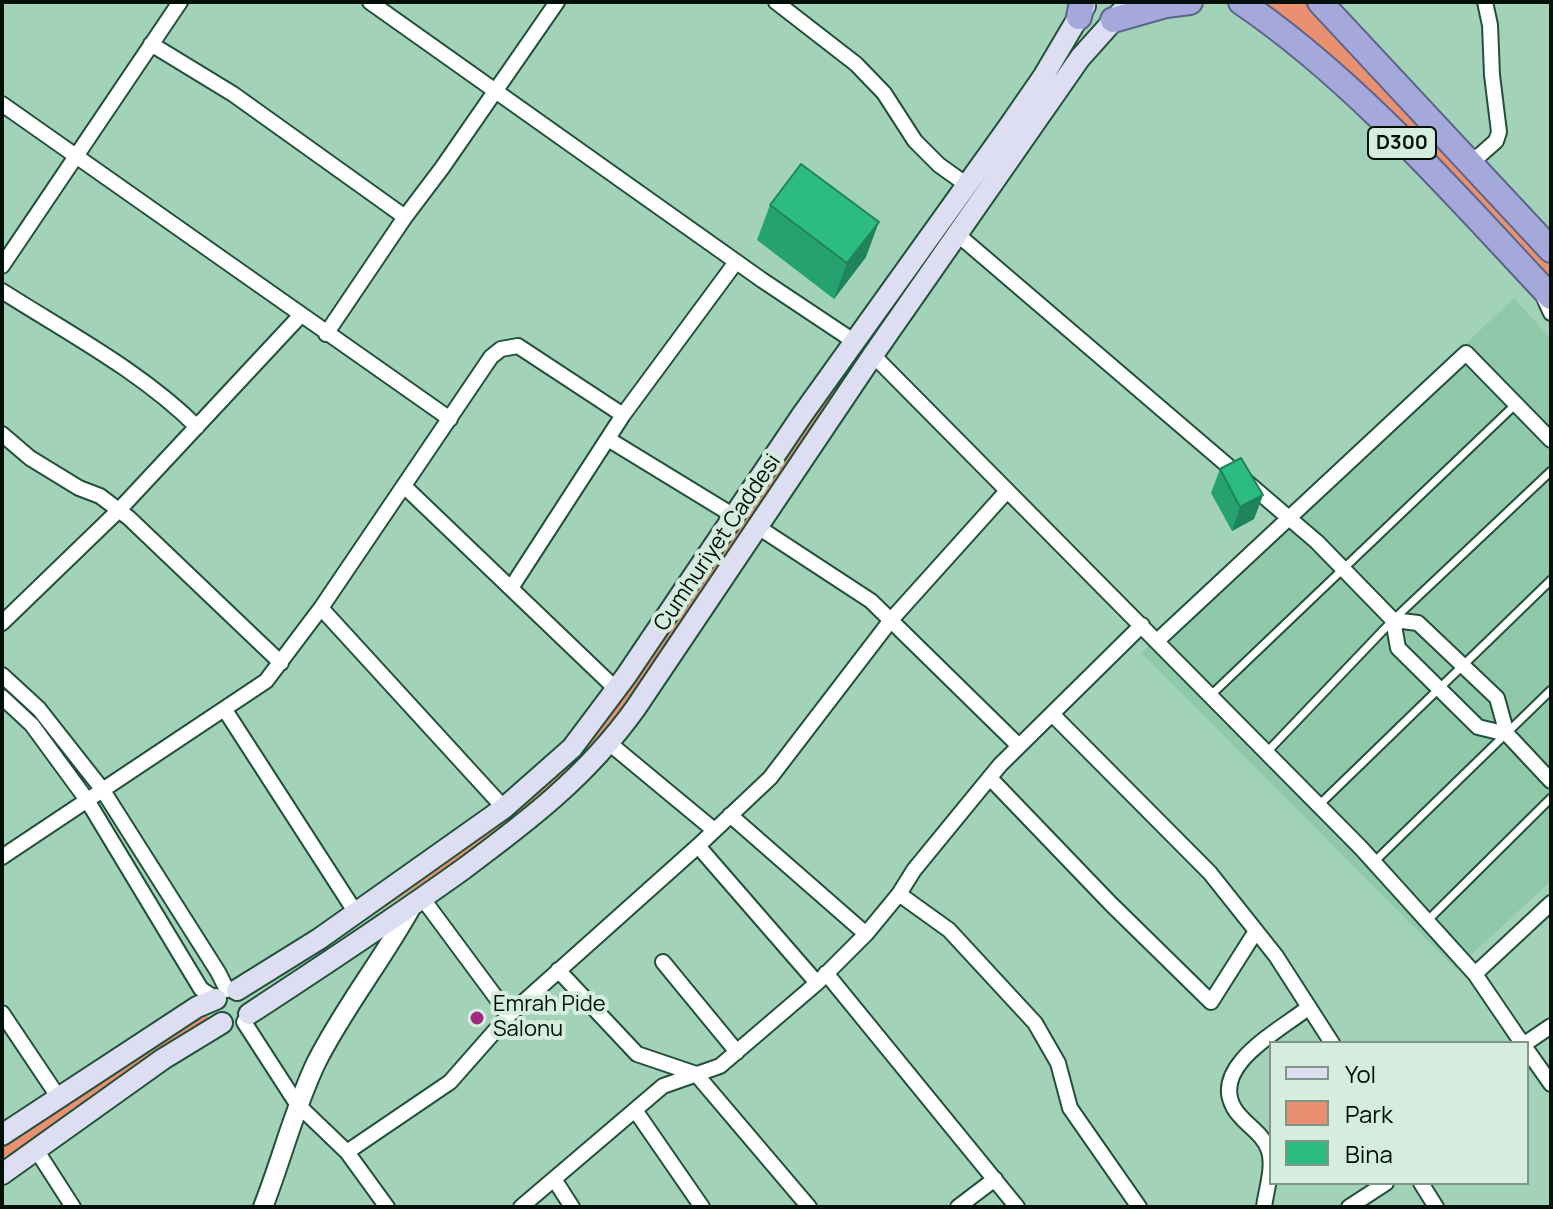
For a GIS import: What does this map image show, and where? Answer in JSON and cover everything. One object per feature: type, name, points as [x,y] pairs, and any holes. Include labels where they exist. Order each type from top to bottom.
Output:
[{"type":"highway","points":[[1113,20],[1166,5],[1190,2]]},
{"type":"highway","points":[[1216,2],[1242,3]]},
{"type":"highway","name":"D300","points":[[1320,2],[1551,250]]},
{"type":"highway","name":"D300","points":[[1242,3],[1345,86],[1544,290]]},
{"type":"main road","name":"Cumhuriyet Caddesi","points":[[246,1018],[418,902],[535,816],[609,743],[1080,58],[1130,2]]},
{"type":"main road","name":"Cumhuriyet Caddesi","points":[[2,1135],[197,1007],[227,993],[356,913],[504,808],[572,748],[617,690],[734,516],[1043,77],[1083,7]]},
{"type":"main road","points":[[855,342],[873,355]]},
{"type":"main road","points":[[227,993],[248,1000],[246,1018],[234,1026],[222,1023],[215,1014],[227,993]]},
{"type":"main road","points":[[2,1174],[163,1059],[222,1023]]},
{"type":"street","points":[[2,266],[180,2]]},
{"type":"street","points":[[370,2],[736,262],[855,342]]},
{"type":"street","points":[[326,334],[557,2]]},
{"type":"street","points":[[776,2],[856,64],[884,93],[915,141],[939,165],[967,185]]},
{"type":"street","points":[[1470,164],[1496,141],[1500,123],[1485,2]]},
{"type":"street","points":[[151,44],[233,94],[405,217]]},
{"type":"street","points":[[2,104],[450,419]]},
{"type":"street","points":[[957,234],[1289,518],[1343,569],[1393,620],[1398,648],[1478,727],[1507,734]]},
{"type":"street","points":[[511,588],[623,415],[736,262]]},
{"type":"street","points":[[1544,290],[1551,313]]},
{"type":"street","points":[[2,291],[155,391],[197,427]]},
{"type":"street","points":[[2,623],[119,510],[300,316]]},
{"type":"street","points":[[2,857],[266,681],[321,608],[491,357],[509,346],[518,346],[623,415]]},
{"type":"street","points":[[1157,641],[1466,353],[1551,440]]},
{"type":"street","points":[[873,355],[1374,862],[1475,974],[1523,1041]]},
{"type":"street","points":[[2,434],[30,458],[79,488],[100,496],[119,510],[281,663]]},
{"type":"street","points":[[608,439],[734,516]]},
{"type":"street","points":[[404,486],[617,690]]},
{"type":"street","points":[[347,1152],[450,1082],[509,1015],[770,778],[891,620],[1007,491]]},
{"type":"street","points":[[758,527],[871,601],[1019,746]]},
{"type":"street","points":[[321,608],[504,808]]},
{"type":"street","points":[[1393,620],[1418,623],[1497,698],[1507,734],[1551,781]]},
{"type":"street","points":[[521,1207],[663,1086],[720,1066],[822,978],[866,934],[914,870],[1019,746],[1142,625]]},
{"type":"street","points":[[2,675],[39,709],[102,789],[218,972],[227,993]]},
{"type":"street","points":[[2,697],[32,725],[87,800],[201,989],[227,993]]},
{"type":"street","points":[[225,710],[356,913]]},
{"type":"street","points":[[1052,714],[1210,873],[1256,931],[1331,1041]]},
{"type":"street","points":[[609,743],[714,830]]},
{"type":"street","points":[[990,778],[1211,1002],[1256,931]]},
{"type":"street","points":[[730,815],[866,934]]},
{"type":"street","points":[[698,846],[822,978],[1017,1207]]},
{"type":"street","points":[[899,894],[949,930],[1035,1023],[1058,1063],[1070,1108],[1139,1207]]},
{"type":"street","points":[[249,1207],[266,1201],[290,1134],[297,1104],[335,1030],[418,902],[509,1015]]},
{"type":"street","points":[[1475,974],[1551,903]]},
{"type":"street","points":[[663,962],[737,1052]]},
{"type":"street","points":[[558,970],[637,1054],[696,1074],[809,1207]]},
{"type":"street","points":[[1269,1152],[1234,1108],[1229,1093],[1231,1078],[1255,1047],[1309,1007]]},
{"type":"street","points":[[2,1013],[59,1098]]},
{"type":"street","points":[[246,1018],[297,1104],[347,1152],[387,1207]]},
{"type":"street","points":[[1527,1041],[1551,1026]]},
{"type":"street","points":[[1529,1053],[1551,1084]]},
{"type":"street","points":[[635,1110],[702,1207]]},
{"type":"street","points":[[37,1151],[73,1207]]},
{"type":"street","points":[[1264,1207],[1269,1173]]},
{"type":"street","points":[[554,1179],[572,1207]]},
{"type":"street","points":[[958,1207],[995,1179]]},
{"type":"street","points":[[1349,1207],[1383,1185]]},
{"type":"street","points":[[1422,1185],[1436,1207]]},
{"type":"lane","points":[[1211,695],[1516,404]]},
{"type":"lane","points":[[1267,752],[1393,620],[1551,471]]},
{"type":"lane","points":[[1319,805],[1437,687],[1551,580]]},
{"type":"lane","points":[[1374,862],[1551,690]]},
{"type":"lane","points":[[1427,921],[1551,798]]},
{"type":"shaded area","points":[[1514,298],[1551,339],[1551,881],[1456,969],[1141,653]]},
{"type":"green space","points":[[1260,2],[1306,2],[1551,267],[1551,280]]},
{"type":"green space","points":[[847,365],[851,366],[849,372],[793,459],[640,687],[594,748],[517,821],[265,986],[439,862],[494,829],[528,802],[579,753],[606,720]]},
{"type":"green space","points":[[206,1015],[209,1018],[101,1095],[2,1159],[2,1148]]},
{"type":"building","points":[[801,164],[879,222],[847,263],[770,205]]},
{"type":"building","points":[[1241,458],[1263,495],[1240,507],[1220,469]]},
{"type":"place","name":"Emrah Pide Salonu","points":[[477,1018]]}]
